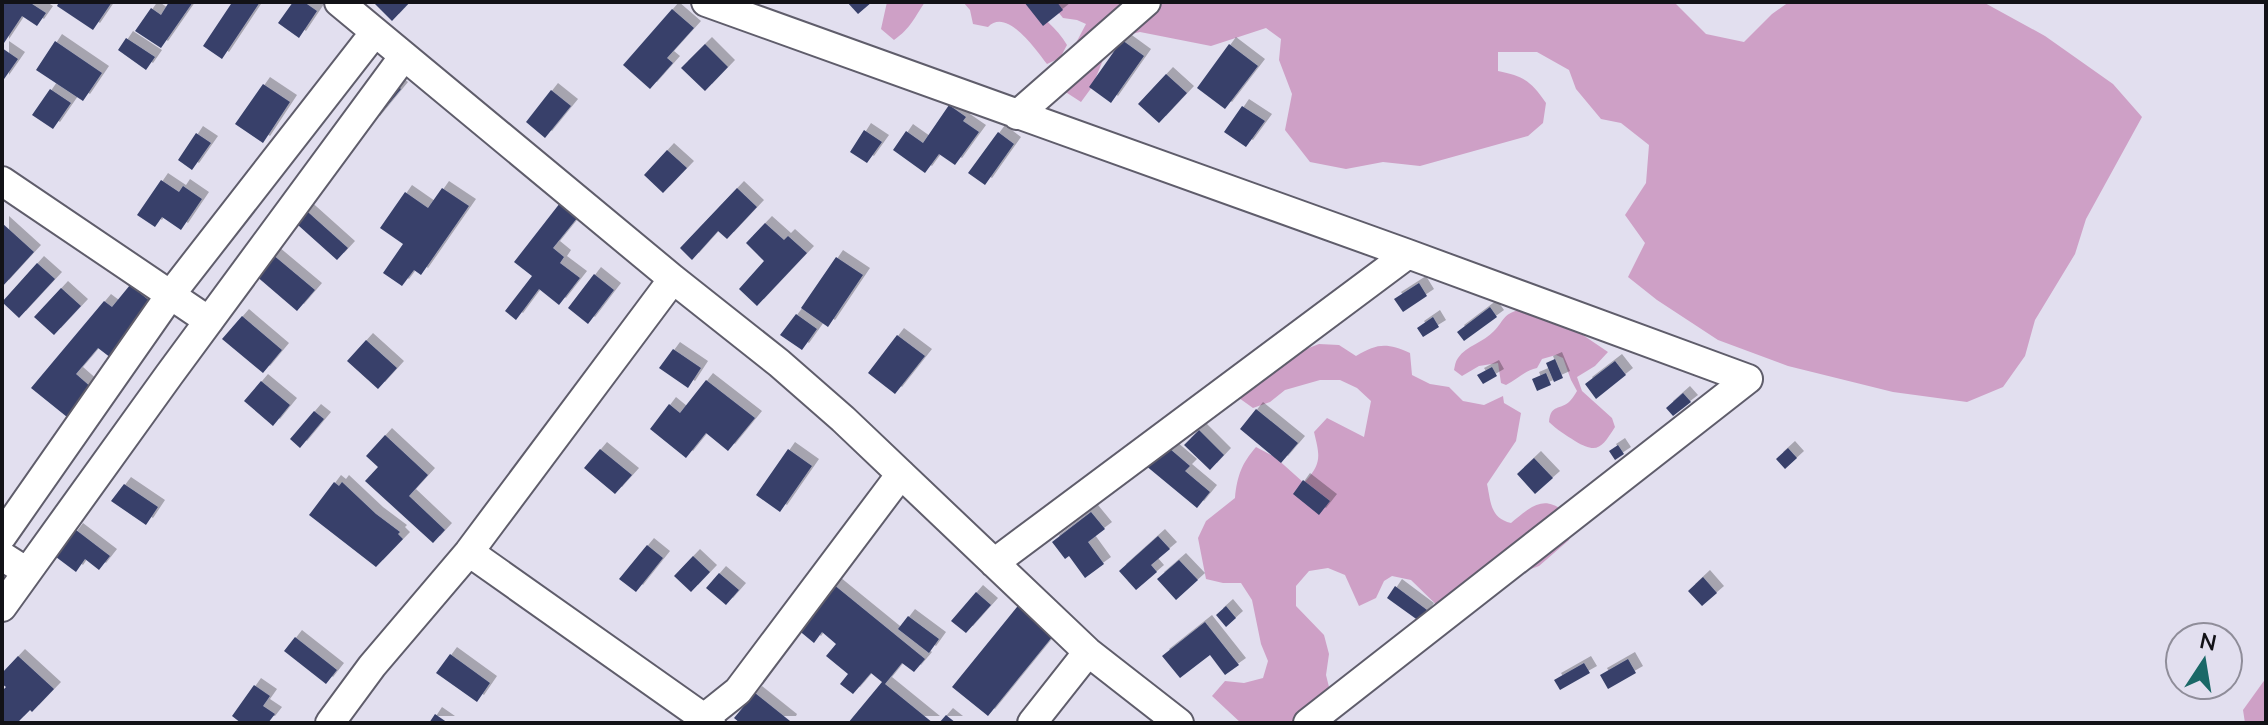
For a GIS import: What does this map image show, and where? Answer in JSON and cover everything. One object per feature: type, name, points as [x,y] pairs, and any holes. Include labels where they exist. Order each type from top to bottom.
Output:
[{"type":"street","points":[[339,2],[779,363],[843,419],[1088,652],[1179,723]]},
{"type":"street","points":[[706,2],[750,9],[1017,115],[1748,379],[1308,723]]},
{"type":"street","points":[[1017,115],[1146,2]]},
{"type":"street","points":[[2,536],[171,294],[375,32]]},
{"type":"street","points":[[2,607],[404,56]]},
{"type":"street","points":[[2,181],[209,321]]},
{"type":"street","points":[[994,563],[1408,254]]},
{"type":"street","points":[[330,723],[372,666],[469,552],[673,279]]},
{"type":"street","points":[[469,552],[704,721],[738,691],[901,474]]},
{"type":"street","points":[[2,556],[27,572]]},
{"type":"street","points":[[1032,723],[1088,652]]},
{"type":"shaded area","points":[[887,2],[925,2],[908,27],[894,40],[881,29]]},
{"type":"shaded area","points":[[963,2],[1028,2],[1067,45],[1060,58],[1047,64],[1012,26],[1004,22],[988,27],[973,24],[970,10]]},
{"type":"shaded area","points":[[1050,2],[1674,2],[1706,34],[1744,42],[1789,2],[1983,2],[2045,36],[2113,84],[2142,117],[2086,219],[2075,254],[2035,320],[2025,356],[2003,387],[1967,402],[1893,392],[1788,366],[1718,340],[1628,277],[1645,243],[1625,215],[1646,183],[1649,145],[1621,123],[1601,119],[1576,89],[1569,70],[1537,52],[1498,52],[1498,71],[1526,81],[1546,103],[1543,123],[1528,136],[1420,166],[1383,162],[1346,169],[1310,162],[1285,130],[1292,94],[1279,60],[1281,39],[1266,28],[1211,46],[1140,32],[1122,36],[1107,50],[1092,87],[1081,102],[1064,91],[1069,56],[1086,24],[1063,18]]},
{"type":"shaded area","points":[[1518,310],[1574,329],[1608,352],[1595,366],[1577,377],[1582,391],[1612,418],[1615,427],[1599,447],[1583,445],[1549,422],[1554,410],[1571,400],[1577,391],[1563,358],[1556,355],[1542,359],[1537,368],[1506,385],[1501,383],[1498,363],[1479,366],[1462,376],[1454,370],[1461,354],[1490,335],[1506,316]]},
{"type":"shaded area","points":[[1319,344],[1339,345],[1356,356],[1377,347],[1395,347],[1410,353],[1412,375],[1430,384],[1449,387],[1463,401],[1484,405],[1503,396],[1504,403],[1521,413],[1516,441],[1487,484],[1495,513],[1511,523],[1543,503],[1558,507],[1576,522],[1569,540],[1539,566],[1501,580],[1451,619],[1411,580],[1392,576],[1384,581],[1376,598],[1359,606],[1345,575],[1328,568],[1309,571],[1296,586],[1296,606],[1324,635],[1329,654],[1326,675],[1331,695],[1321,723],[1241,723],[1212,696],[1225,681],[1244,683],[1263,678],[1268,661],[1261,644],[1252,600],[1241,583],[1206,579],[1198,538],[1206,521],[1235,498],[1241,470],[1256,447],[1275,457],[1304,483],[1318,459],[1314,432],[1327,418],[1364,437],[1371,401],[1357,388],[1340,380],[1320,380],[1285,390],[1270,402],[1253,408],[1239,398],[1283,358]]},
{"type":"shaded area","points":[[2266,678],[2266,723],[2245,723],[2243,710]]},
{"type":"building","points":[[2,2],[29,2],[46,13],[37,26],[22,16],[2,46]]},
{"type":"building","points":[[59,2],[112,2],[93,30],[57,6]]},
{"type":"building","points":[[169,2],[193,2],[161,48],[135,31],[151,8],[161,15]]},
{"type":"building","points":[[228,2],[260,2],[222,59],[203,46],[231,4]]},
{"type":"building","points":[[293,2],[304,2],[317,11],[299,38],[278,23]]},
{"type":"building","points":[[373,2],[410,2],[392,21]]},
{"type":"building","points":[[847,2],[872,2],[858,14]]},
{"type":"building","points":[[1024,2],[1057,2],[1063,10],[1043,26]]},
{"type":"building","points":[[672,9],[694,28],[667,58],[673,63],[650,89],[623,65]]},
{"type":"building","points":[[126,38],[155,57],[146,70],[118,50]]},
{"type":"building","points":[[1122,40],[1144,56],[1111,103],[1089,87]]},
{"type":"building","points":[[55,41],[102,73],[83,101],[36,70]]},
{"type":"building","points":[[705,44],[728,67],[705,91],[681,68]]},
{"type":"building","points":[[1229,44],[1258,66],[1225,109],[1197,88]]},
{"type":"building","points":[[2,48],[18,59],[2,82]]},
{"type":"building","points":[[1166,74],[1187,93],[1159,123],[1138,104]]},
{"type":"building","points":[[391,81],[401,89],[373,123],[363,115]]},
{"type":"building","points":[[263,84],[290,102],[263,143],[235,124]]},
{"type":"building","points":[[50,89],[71,103],[53,129],[32,115]]},
{"type":"building","points":[[551,90],[571,106],[545,138],[526,122]]},
{"type":"building","points":[[949,105],[966,117],[963,121],[979,132],[955,165],[939,154],[925,173],[893,150],[906,131],[923,143]]},
{"type":"building","points":[[1242,106],[1265,121],[1246,147],[1224,132]]},
{"type":"building","points":[[864,130],[882,142],[867,163],[850,152]]},
{"type":"building","points":[[998,132],[1014,144],[985,185],[968,173]]},
{"type":"building","points":[[196,133],[211,143],[192,170],[178,160]]},
{"type":"building","points":[[667,150],[687,168],[663,193],[644,175]]},
{"type":"building","points":[[161,180],[179,192],[183,186],[202,199],[181,230],[162,217],[155,227],[137,215]]},
{"type":"building","points":[[442,188],[469,206],[421,275],[414,270],[402,286],[383,273],[403,244],[380,228],[405,192],[428,208]]},
{"type":"building","points":[[737,188],[757,207],[727,239],[718,231],[692,260],[680,248]]},
{"type":"building","points":[[560,203],[578,217],[553,248],[564,257],[560,263],[580,278],[559,305],[539,289],[516,320],[505,311],[532,276],[514,262]]},
{"type":"building","points":[[300,205],[348,248],[337,260],[289,217]]},
{"type":"building","points":[[2,223],[34,252],[2,287]]},
{"type":"building","points":[[765,223],[784,240],[788,236],[807,253],[757,306],[739,289],[764,261],[746,243]]},
{"type":"building","points":[[266,249],[315,290],[297,311],[248,269]]},
{"type":"building","points":[[836,257],[863,275],[828,327],[801,308]]},
{"type":"building","points":[[37,263],[55,279],[19,318],[2,302]]},
{"type":"building","points":[[594,274],[614,290],[588,324],[568,308]]},
{"type":"building","points":[[1419,283],[1427,296],[1403,312],[1394,299]]},
{"type":"building","points":[[130,285],[151,302],[132,324],[136,328],[111,358],[98,348],[76,374],[92,388],[67,417],[31,388],[104,301],[112,307]]},
{"type":"building","points":[[61,288],[81,306],[54,335],[34,317]]},
{"type":"building","points":[[1490,307],[1497,317],[1464,341],[1457,332]]},
{"type":"building","points":[[796,314],[817,329],[802,350],[780,335]]},
{"type":"building","points":[[242,316],[282,350],[263,373],[222,339]]},
{"type":"building","points":[[1433,317],[1439,327],[1423,337],[1417,328]]},
{"type":"building","points":[[897,335],[925,356],[895,394],[868,373]]},
{"type":"building","points":[[366,340],[397,368],[378,389],[347,361]]},
{"type":"building","points":[[673,349],[701,368],[688,388],[659,368]]},
{"type":"building","points":[[1555,359],[1563,378],[1554,382],[1546,363]]},
{"type":"building","points":[[1615,361],[1626,375],[1596,399],[1585,384]]},
{"type":"building","points":[[1492,367],[1497,376],[1483,384],[1477,375]]},
{"type":"building","points":[[1546,373],[1551,385],[1537,391],[1532,379]]},
{"type":"building","points":[[706,380],[755,418],[728,451],[706,433],[686,458],[650,429],[669,404],[680,413]]},
{"type":"building","points":[[261,381],[290,405],[273,426],[244,401]]},
{"type":"building","points":[[1683,393],[1691,402],[1673,416],[1666,408]]},
{"type":"building","points":[[1256,409],[1298,443],[1281,463],[1240,429]]},
{"type":"building","points":[[314,411],[324,419],[300,448],[290,439]]},
{"type":"building","points":[[1199,430],[1224,455],[1210,470],[1184,445]]},
{"type":"building","points":[[385,435],[428,475],[409,496],[445,530],[433,543],[365,481],[378,467],[366,456]]},
{"type":"building","points":[[1163,443],[1190,466],[1185,471],[1210,492],[1197,508],[1145,465]]},
{"type":"building","points":[[1618,445],[1624,454],[1615,460],[1609,451]]},
{"type":"building","points":[[1788,448],[1797,458],[1785,469],[1776,459]]},
{"type":"building","points":[[600,449],[632,475],[615,494],[584,468]]},
{"type":"building","points":[[788,449],[812,466],[780,512],[756,495]]},
{"type":"building","points":[[1534,458],[1553,478],[1535,494],[1517,474]]},
{"type":"building","points":[[1303,480],[1330,501],[1319,515],[1293,494]]},
{"type":"building","points":[[334,482],[339,486],[342,482],[400,532],[398,534],[403,539],[376,567],[309,515]]},
{"type":"building","points":[[124,484],[158,507],[146,525],[111,501]]},
{"type":"building","points":[[1091,512],[1105,529],[1088,542],[1104,564],[1085,578],[1069,556],[1065,559],[1052,542]]},
{"type":"building","points":[[76,530],[110,556],[99,570],[85,559],[76,572],[56,557]]},
{"type":"building","points":[[1158,536],[1170,549],[1151,565],[1157,572],[1136,590],[1119,571]]},
{"type":"building","points":[[647,545],[663,558],[636,592],[619,579]]},
{"type":"building","points":[[693,556],[710,572],[691,592],[674,576]]},
{"type":"building","points":[[1179,560],[1198,580],[1176,600],[1157,579]]},
{"type":"building","points":[[719,573],[739,590],[726,605],[706,588]]},
{"type":"building","points":[[1703,577],[1717,593],[1702,606],[1688,591]]},
{"type":"building","points":[[828,580],[925,659],[914,672],[902,663],[885,684],[933,723],[848,723],[882,682],[871,673],[853,694],[840,684],[848,674],[826,656],[836,644],[822,632],[814,643],[791,624]]},
{"type":"building","points":[[1395,586],[1427,610],[1419,621],[1387,598]]},
{"type":"building","points":[[976,592],[991,605],[966,633],[951,621]]},
{"type":"building","points":[[1021,602],[1057,631],[988,716],[952,687]]},
{"type":"building","points":[[1226,606],[1236,618],[1226,627],[1216,615]]},
{"type":"building","points":[[908,616],[939,639],[929,653],[898,629]]},
{"type":"building","points":[[1205,622],[1239,665],[1225,675],[1210,655],[1180,678],[1162,656]]},
{"type":"building","points":[[295,637],[337,670],[326,684],[284,651]]},
{"type":"building","points":[[450,654],[490,683],[477,702],[436,673]]},
{"type":"building","points":[[18,656],[54,689],[17,723],[2,723],[2,691],[6,687],[2,684],[2,673]]},
{"type":"building","points":[[1628,659],[1636,673],[1608,689],[1600,675]]},
{"type":"building","points":[[1584,663],[1590,673],[1560,690],[1554,680]]},
{"type":"building","points":[[254,685],[270,696],[263,706],[275,714],[268,723],[241,723],[232,716]]},
{"type":"building","points":[[755,693],[789,723],[740,723],[734,718]]},
{"type":"building","points":[[435,714],[448,723],[429,723]]},
{"type":"building","points":[[946,715],[956,723],[939,723]]}]
